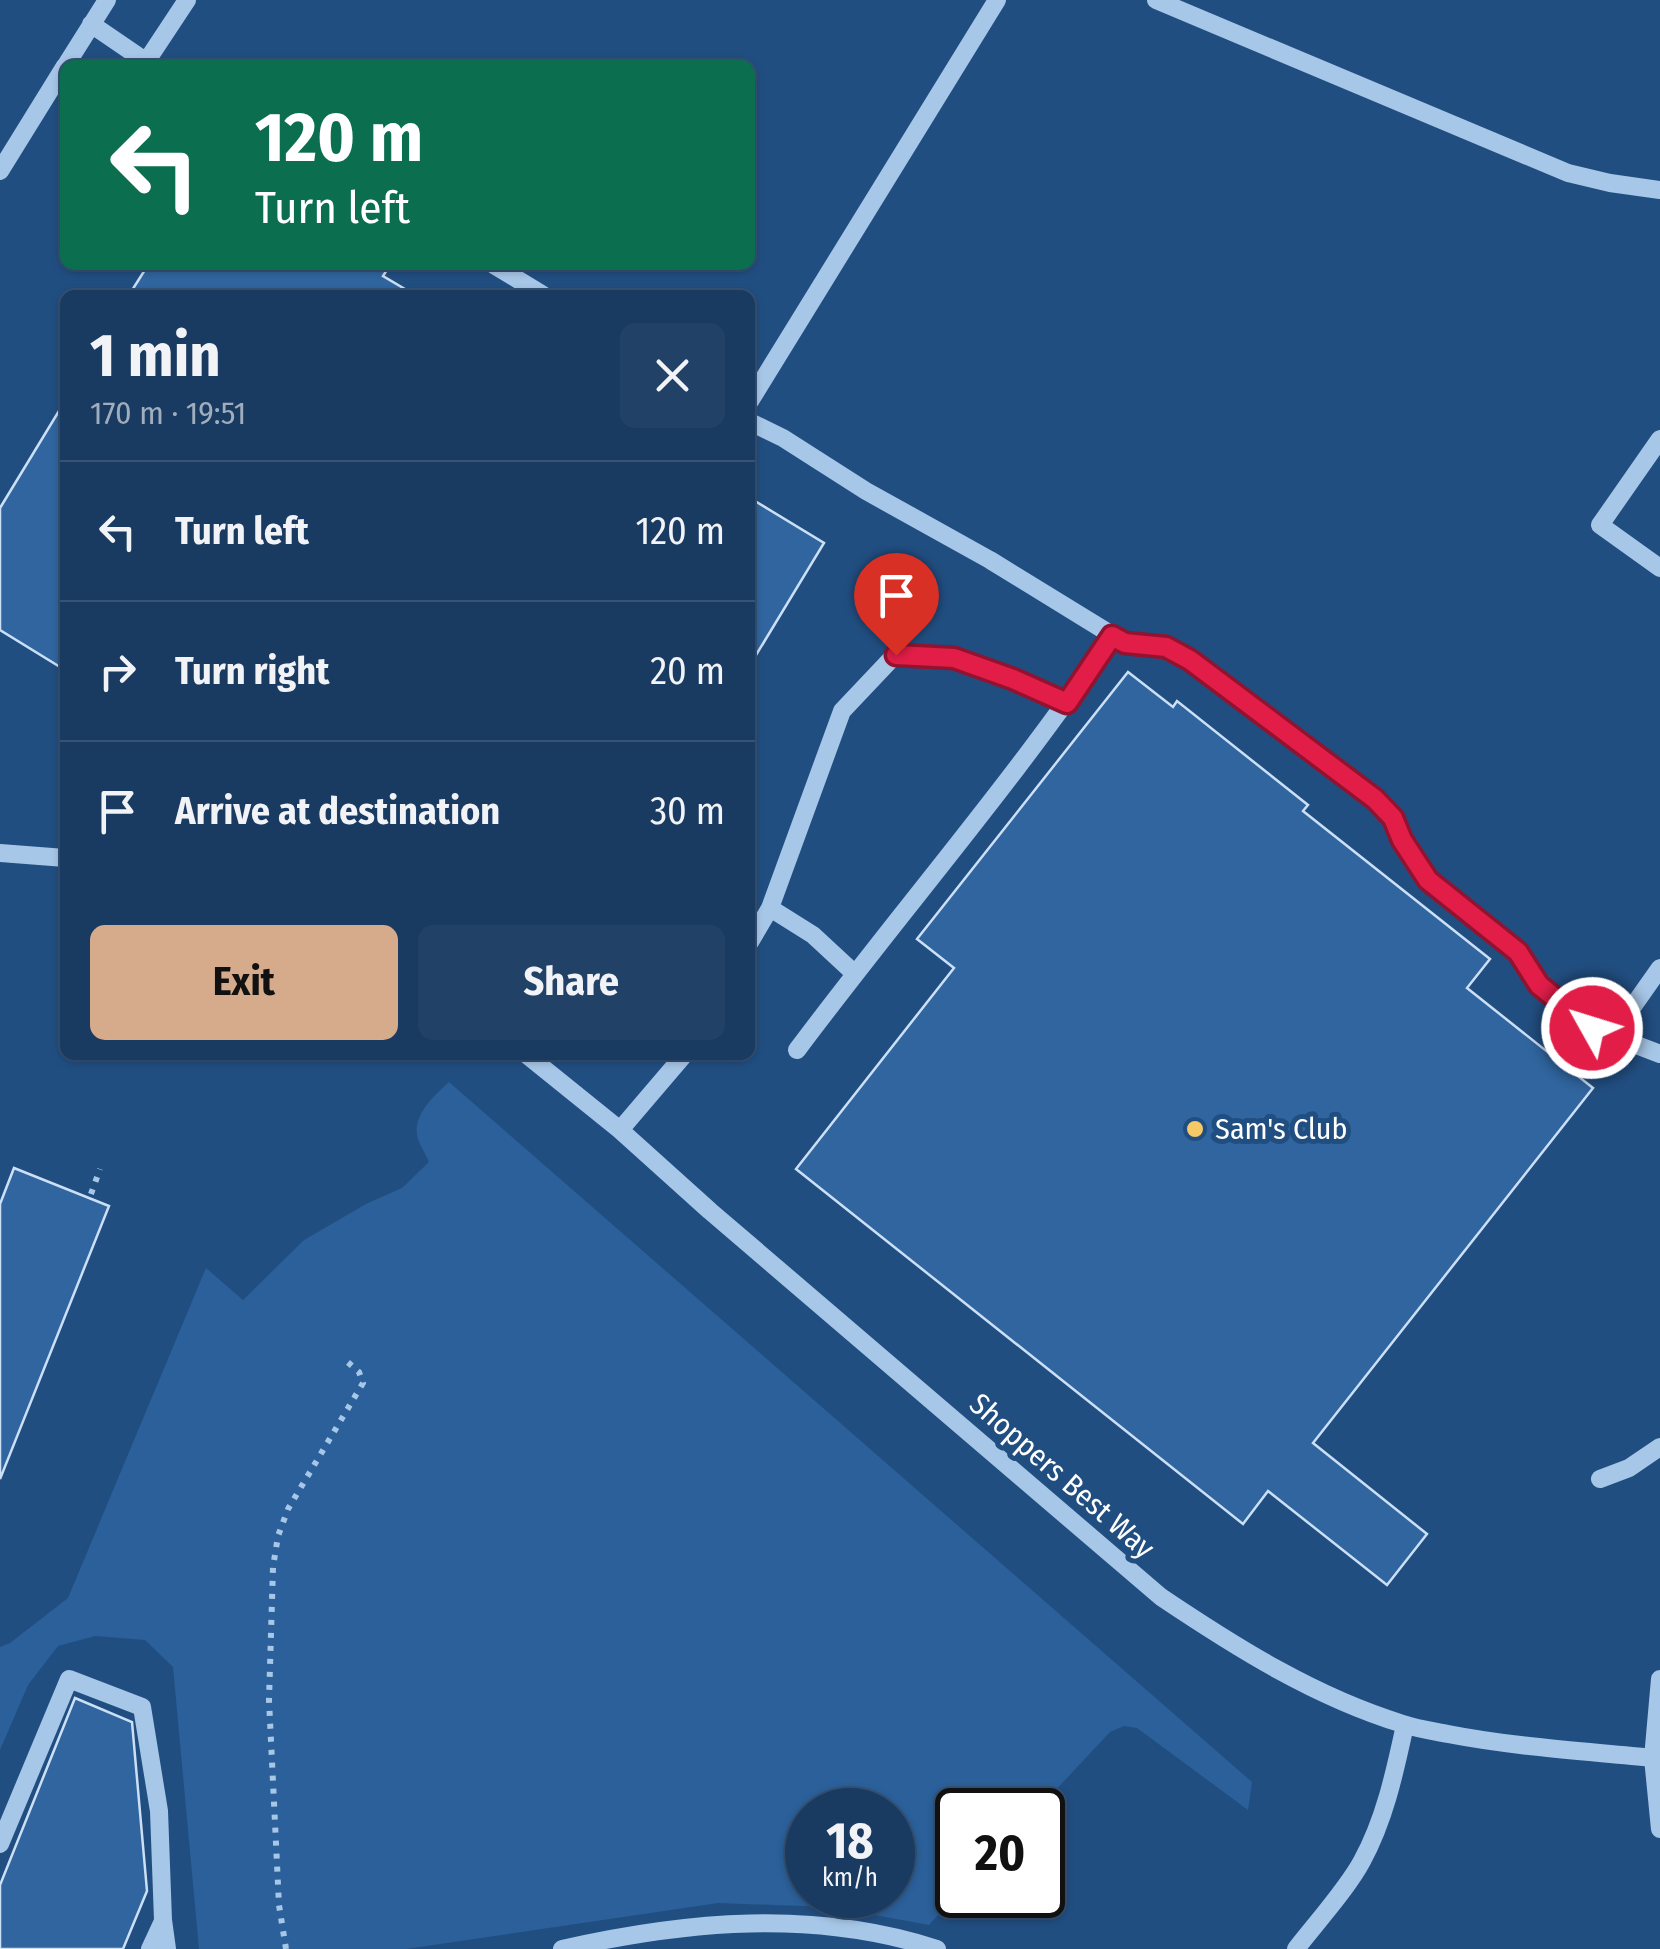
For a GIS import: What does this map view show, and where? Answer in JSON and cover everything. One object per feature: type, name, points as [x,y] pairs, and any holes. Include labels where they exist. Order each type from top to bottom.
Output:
[{"type":"street","points":[[69,60],[108,0]]},
{"type":"street","points":[[151,60],[188,0]]},
{"type":"street","points":[[755,393],[997,0]]},
{"type":"street","points":[[1156,0],[1185,6],[1568,172],[1660,190]]},
{"type":"street","points":[[91,24],[143,60]]},
{"type":"street","points":[[0,172],[60,74]]},
{"type":"street","points":[[502,270],[535,290]]},
{"type":"street","points":[[755,424],[990,560],[1112,636],[1125,643],[1166,647],[1190,660],[1375,799],[1393,818],[1428,880],[1518,952],[1539,985],[1592,1028],[1660,1054]]},
{"type":"street","points":[[1660,439],[1600,524],[1660,568]]},
{"type":"street","points":[[797,1050],[1067,703],[1112,636]]},
{"type":"street","points":[[755,934],[770,908],[842,711],[896,655],[954,658],[1067,703]]},
{"type":"street","points":[[0,853],[60,857]]},
{"type":"street","points":[[770,908],[813,935],[854,973]]},
{"type":"street","points":[[1612,1036],[1660,968]]},
{"type":"street","name":"Shoppers Best Way","points":[[533,1060],[620,1130],[1161,1597],[1232,1645],[1292,1678],[1405,1725],[1484,1741],[1652,1758]]},
{"type":"street","points":[[620,1130],[682,1060]]},
{"type":"street","points":[[1600,1479],[1629,1468],[1660,1447]]},
{"type":"street","points":[[0,1844],[69,1679],[142,1707],[159,1811],[167,1949]]},
{"type":"street","points":[[1660,1679],[1652,1758],[1660,1829]]},
{"type":"street","points":[[1296,1949],[1361,1864],[1377,1830],[1405,1725]]},
{"type":"street","points":[[150,1949],[163,1920]]},
{"type":"street","points":[[562,1949],[653,1931],[773,1922],[841,1926],[937,1949]]},
{"type":"path","points":[[91,1194],[100,1169]]},
{"type":"path","points":[[286,1949],[279,1905],[269,1700],[273,1567],[288,1509],[363,1382],[359,1372],[343,1358]]},
{"type":"shaded area","points":[[449,1082],[1252,1782],[1248,1810],[1137,1728],[1124,1726],[1110,1732],[1058,1788],[935,1788],[935,1918],[929,1925],[891,1918],[915,1918],[915,1788],[785,1788],[785,1905],[718,1903],[406,1949],[199,1949],[173,1667],[145,1640],[95,1636],[58,1646],[28,1685],[0,1750],[0,1647],[68,1598],[206,1268],[243,1300],[304,1240],[402,1188],[429,1162],[417,1131],[425,1107]]},
{"type":"building","points":[[145,270],[387,270],[383,276],[407,290],[132,290]]},
{"type":"building","points":[[60,409],[60,667],[0,630],[0,508]]},
{"type":"building","points":[[755,501],[824,543],[755,657]]},
{"type":"building","name":"Sam's Club","points":[[1128,672],[1173,707],[1177,701],[1308,805],[1303,811],[1490,959],[1467,988],[1593,1088],[1313,1443],[1427,1534],[1387,1585],[1268,1491],[1243,1524],[796,1169],[954,968],[917,939]]},
{"type":"building","points":[[14,1168],[109,1206],[0,1479],[0,1204]]},
{"type":"building","points":[[75,1698],[132,1722],[147,1891],[123,1949],[0,1949],[0,1885]]},
{"type":"place","name":"Sam's Club","points":[[1195,1129]]},
{"type":"route","points":[[896,655],[954,658],[1067,703],[1112,636],[1125,643],[1166,647],[1190,660],[1375,799],[1393,818],[1412,858],[1428,880],[1518,952],[1539,985],[1592,1028]]}]
